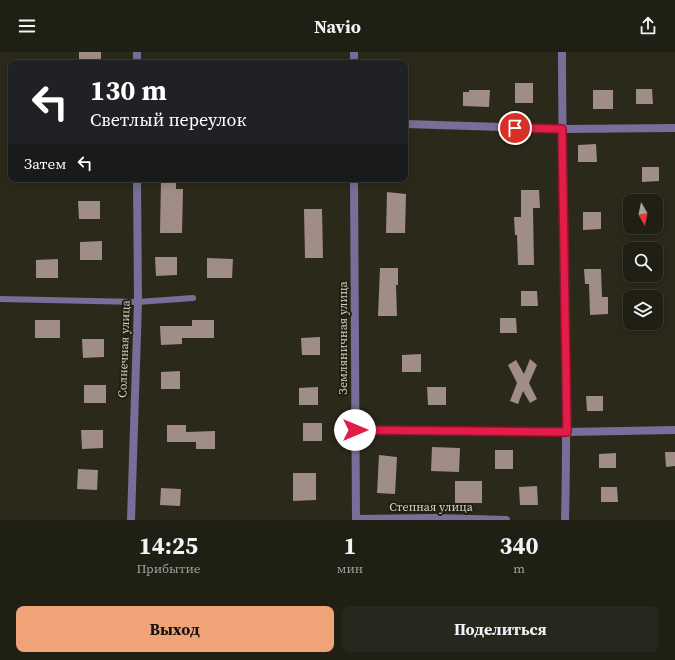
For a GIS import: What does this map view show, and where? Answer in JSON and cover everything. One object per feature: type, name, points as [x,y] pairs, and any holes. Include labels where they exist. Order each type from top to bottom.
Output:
[{"type":"street","points":[[562,52],[567,432],[565,520]]},
{"type":"street","points":[[408,124],[562,129],[675,128]]},
{"type":"street","name":"Солнечная улица","points":[[131,520],[138,302],[138,182]]},
{"type":"street","name":"Земляничная улица","points":[[354,182],[356,520]]},
{"type":"street","points":[[355,430],[567,432],[675,430]]},
{"type":"street","name":"Степная улица","points":[[356,520],[436,518],[506,520]]},
{"type":"lane","points":[[0,299],[138,302],[193,298]]},
{"type":"building","points":[[79,52],[101,52],[101,60],[79,60]]},
{"type":"building","points":[[515,83],[533,83],[533,103],[515,103]]},
{"type":"building","points":[[636,89],[652,89],[653,104],[636,104]]},
{"type":"building","points":[[469,90],[490,90],[489,107],[463,106],[463,92],[469,92]]},
{"type":"building","points":[[593,90],[613,90],[613,109],[593,109]]},
{"type":"building","points":[[596,144],[597,162],[578,162],[578,145]]},
{"type":"building","points":[[642,167],[659,167],[659,181],[642,182]]},
{"type":"building","points":[[161,182],[176,182],[176,189],[183,189],[182,233],[160,233]]},
{"type":"building","points":[[521,190],[539,190],[540,208],[533,208],[534,265],[518,265],[517,235],[515,235],[514,217],[521,217]]},
{"type":"building","points":[[387,192],[406,194],[405,233],[386,233]]},
{"type":"building","points":[[78,201],[100,201],[100,219],[79,219]]},
{"type":"building","points":[[304,209],[322,209],[323,258],[305,258]]},
{"type":"building","points":[[583,212],[601,212],[601,229],[583,230]]},
{"type":"building","points":[[102,241],[102,260],[80,260],[80,242]]},
{"type":"building","points":[[155,257],[177,257],[177,275],[156,276]]},
{"type":"building","points":[[207,258],[233,259],[232,278],[207,278]]},
{"type":"building","points":[[58,259],[58,278],[36,278],[36,260]]},
{"type":"building","points":[[380,268],[398,268],[398,285],[396,285],[397,316],[378,316]]},
{"type":"building","points":[[584,269],[601,269],[602,297],[608,297],[608,314],[590,315],[589,284],[585,284]]},
{"type":"building","points":[[521,291],[537,291],[538,306],[521,306]]},
{"type":"building","points":[[500,318],[516,318],[517,333],[500,333]]},
{"type":"building","points":[[35,320],[60,320],[60,338],[35,338]]},
{"type":"building","points":[[192,320],[214,320],[214,338],[182,338],[182,344],[161,345],[160,326],[192,326]]},
{"type":"building","points":[[320,337],[320,355],[302,355],[301,338]]},
{"type":"building","points":[[82,339],[104,339],[104,357],[83,358]]},
{"type":"building","points":[[421,354],[421,372],[402,372],[402,355]]},
{"type":"building","points":[[530,359],[537,365],[529,383],[537,399],[530,403],[523,391],[518,404],[510,401],[517,383],[508,365],[516,360],[524,374]]},
{"type":"building","points":[[180,371],[180,389],[161,389],[161,372]]},
{"type":"building","points":[[84,385],[106,385],[106,403],[84,403]]},
{"type":"building","points":[[318,387],[318,405],[299,405],[299,388]]},
{"type":"building","points":[[427,387],[446,387],[446,405],[428,405]]},
{"type":"building","points":[[586,396],[603,396],[603,411],[587,411]]},
{"type":"building","points":[[303,423],[322,423],[322,441],[303,441]]},
{"type":"building","points":[[167,425],[186,425],[186,432],[215,431],[215,449],[196,449],[196,442],[167,442]]},
{"type":"building","points":[[81,430],[103,430],[103,448],[82,449]]},
{"type":"building","points":[[432,447],[460,448],[459,472],[431,471]]},
{"type":"building","points":[[495,450],[513,450],[513,469],[495,469]]},
{"type":"building","points":[[665,452],[675,452],[675,466],[666,467]]},
{"type":"building","points":[[616,453],[616,468],[599,468],[599,454]]},
{"type":"building","points":[[379,455],[397,457],[395,494],[377,493]]},
{"type":"building","points":[[78,469],[98,470],[97,490],[77,489]]},
{"type":"building","points":[[293,473],[316,473],[316,500],[293,501]]},
{"type":"building","points":[[455,481],[482,481],[482,503],[455,503]]},
{"type":"building","points":[[537,486],[538,505],[520,505],[519,487]]},
{"type":"building","points":[[601,487],[617,487],[618,502],[601,502]]},
{"type":"building","points":[[161,488],[181,489],[180,506],[160,505]]},
{"type":"route","points":[[355,430],[567,432],[562,129],[515,128]]}]
